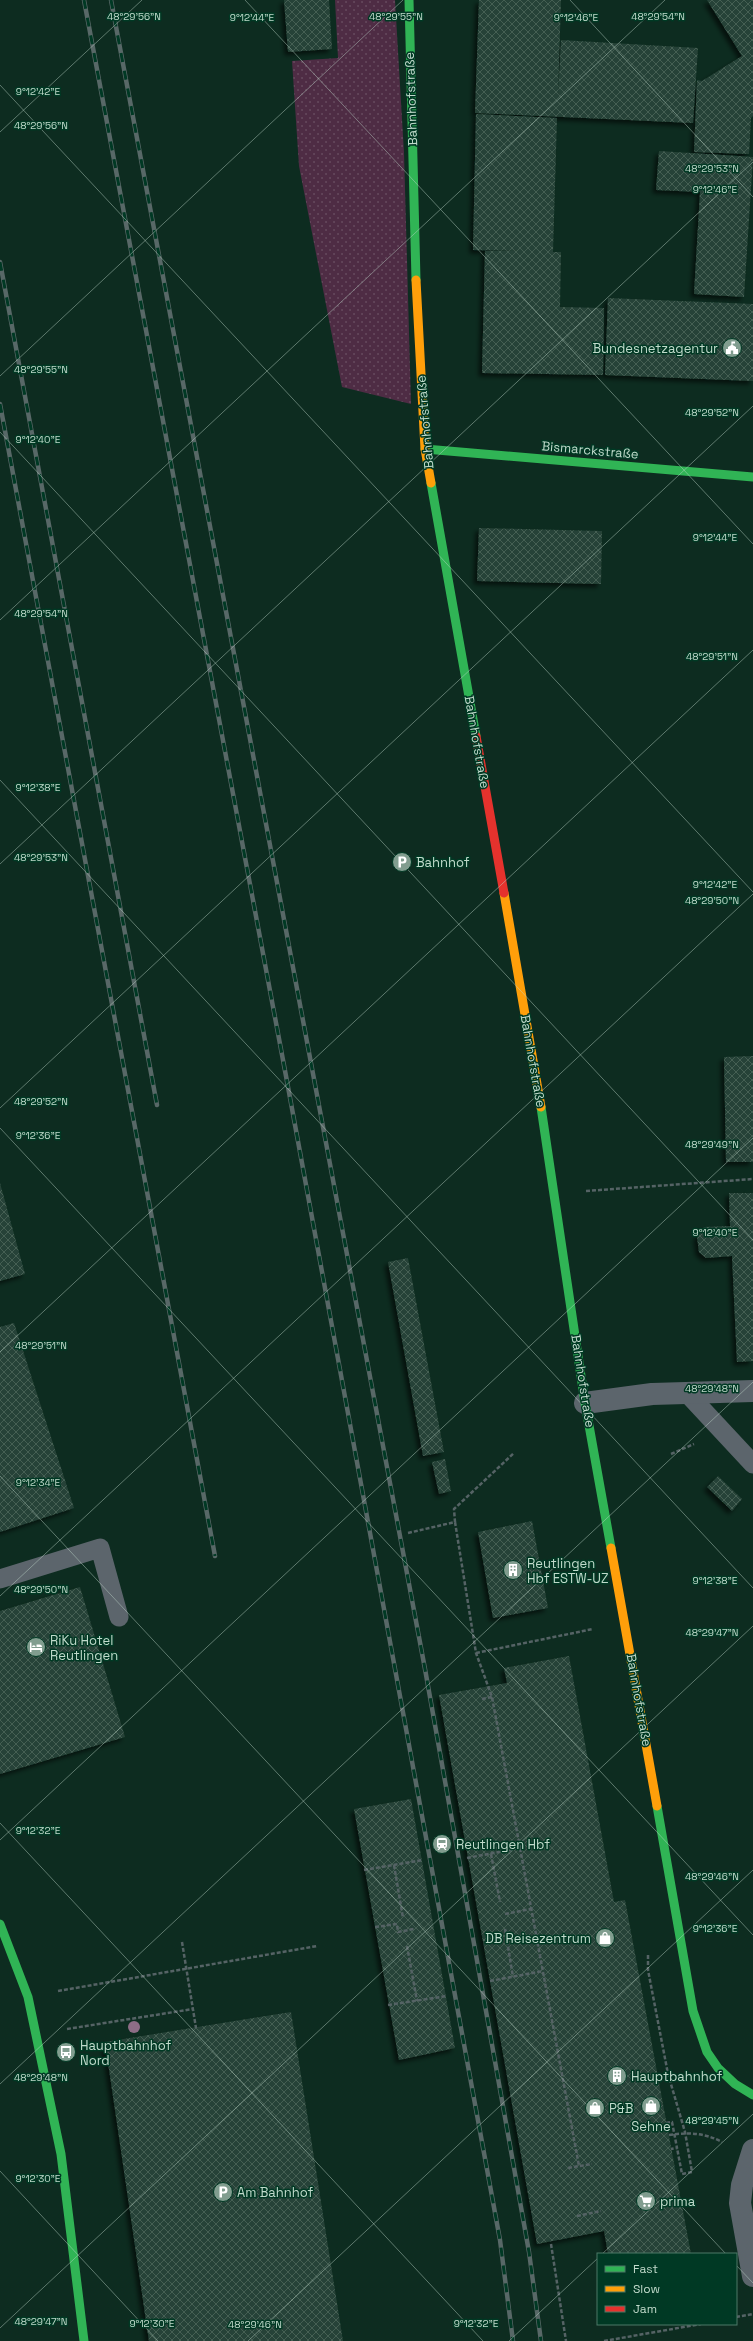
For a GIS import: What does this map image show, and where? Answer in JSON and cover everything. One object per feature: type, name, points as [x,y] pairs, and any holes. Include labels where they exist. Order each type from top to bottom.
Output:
[{"type":"street","name":"Bahnhofstraße","points":[[409,0],[416,301],[425,449],[555,1194],[585,1403],[651,1768],[677,1928],[693,2010],[708,2052],[718,2068],[735,2084],[753,2095]]},
{"type":"street","name":"Bismarckstraße","points":[[425,449],[753,477]]},
{"type":"street","points":[[585,1403],[652,1394],[686,1392],[753,1392]]},
{"type":"street","points":[[0,1924],[28,1996],[61,2154],[84,2341]]},
{"type":"street","points":[[752,2154],[742,2185],[740,2203],[753,2276]]},
{"type":"lane","points":[[686,1392],[753,1464]]},
{"type":"lane","points":[[0,1579],[100,1548],[119,1617]]},
{"type":"path","points":[[555,1194],[753,1179]]},
{"type":"path","points":[[514,1453],[454,1509],[455,1522],[476,1653],[492,1697],[579,2166]]},
{"type":"path","points":[[408,1533],[455,1522]]},
{"type":"path","points":[[476,1653],[559,1636]]},
{"type":"path","points":[[482,1699],[492,1697]]},
{"type":"path","points":[[467,1858],[520,1848]]},
{"type":"path","points":[[491,1854],[500,1902]]},
{"type":"path","points":[[364,1870],[423,1860]]},
{"type":"path","points":[[394,1865],[403,1918]]},
{"type":"path","points":[[505,1914],[532,1910]]},
{"type":"path","points":[[375,1927],[397,1924],[398,1932],[414,1929]]},
{"type":"path","points":[[504,1929],[513,1977]]},
{"type":"path","points":[[182,1942],[196,2028]]},
{"type":"path","points":[[28,1996],[317,1946]]},
{"type":"path","points":[[407,1946],[417,2001]]},
{"type":"path","points":[[490,1981],[543,1971]]},
{"type":"path","points":[[388,2005],[447,1996]]},
{"type":"path","points":[[36,2034],[193,2009]]},
{"type":"path","points":[[666,2123],[672,2122],[682,2174],[692,2172],[685,2132]]},
{"type":"path","points":[[669,2136],[685,2132],[709,2135],[752,2154]]},
{"type":"path","points":[[671,2149],[677,2148]]},
{"type":"path","points":[[568,2168],[592,2164]]},
{"type":"path","points":[[577,2216],[600,2211]]},
{"type":"path","points":[[551,2244],[566,2341]]},
{"type":"path","points":[[737,2318],[753,2314]]},
{"type":"path","points":[[604,2341],[695,2325]]},
{"type":"shaded area","points":[[335,0],[395,0],[404,153],[411,404],[342,387],[299,166],[292,61],[338,58]]},
{"type":"building","points":[[284,0],[329,0],[332,49],[288,52]]},
{"type":"building","points":[[479,0],[561,0],[558,96],[561,40],[698,48],[693,123],[475,113]]},
{"type":"building","points":[[707,0],[753,0],[753,116],[751,118],[749,154],[694,152],[697,80],[702,81],[742,56]]},
{"type":"building","points":[[476,114],[557,118],[553,252],[561,252],[560,307],[604,308],[603,375],[482,373],[485,251],[519,251],[473,250]]},
{"type":"building","points":[[659,151],[753,157],[744,297],[694,294],[700,192],[656,190]]},
{"type":"building","name":"Bundesnetzagentur","points":[[608,298],[753,304],[753,381],[605,375]]},
{"type":"building","points":[[479,528],[602,531],[601,584],[477,581]]},
{"type":"building","points":[[753,1056],[753,1162],[726,1162],[724,1057]]},
{"type":"building","points":[[0,1183],[25,1274],[0,1281]]},
{"type":"building","points":[[729,1193],[753,1193],[753,1361],[737,1362],[732,1256],[706,1258],[699,1252],[697,1237],[704,1227],[730,1226]]},
{"type":"building","points":[[408,1258],[444,1452],[423,1456],[388,1262]]},
{"type":"building","points":[[14,1323],[74,1508],[0,1532],[0,1327]]},
{"type":"building","points":[[445,1459],[451,1491],[439,1494],[432,1462]]},
{"type":"building","points":[[718,1476],[742,1499],[732,1511],[707,1487]]},
{"type":"building","name":"Reutlingen Hbf ESTW-UZ","points":[[532,1521],[548,1608],[493,1618],[478,1532]]},
{"type":"building","points":[[80,1587],[125,1737],[0,1774],[0,1611]]},
{"type":"building","points":[[569,1656],[614,1902],[625,1900],[691,2253],[608,2253],[604,2231],[537,2244],[439,1695],[507,1683],[504,1668]]},
{"type":"building","points":[[411,1799],[455,2048],[399,2060],[354,1809]]},
{"type":"building","name":"Am Bahnhof","points":[[291,2012],[343,2341],[149,2341],[105,2042]]},
{"type":"railway","points":[[84,0],[286,1076],[500,2240],[513,2341]]},
{"type":"railway","points":[[111,0],[425,1669],[529,2252],[541,2341]]},
{"type":"railway","points":[[0,262],[157,1105]]},
{"type":"railway","points":[[0,404],[215,1556]]},
{"type":"traffic: fast","points":[[409,0],[416,280]]},
{"type":"traffic: fast","points":[[425,449],[753,477]]},
{"type":"traffic: fast","points":[[431,483],[476,736]]},
{"type":"traffic: fast","points":[[541,1107],[585,1403],[611,1548]]},
{"type":"traffic: fast","points":[[657,1806],[693,2011],[707,2052],[718,2068],[735,2084],[753,2095]]},
{"type":"traffic: fast","points":[[0,1924],[28,1997],[61,2154],[84,2341]]},
{"type":"traffic: slow","points":[[416,280],[425,449],[431,483]]},
{"type":"traffic: slow","points":[[504,893],[541,1107]]},
{"type":"traffic: slow","points":[[611,1548],[657,1806]]},
{"type":"traffic: jam","points":[[476,736],[504,893]]},
{"type":"place","name":"Bundesnetzagentur","points":[[732,348]]},
{"type":"place","name":"Bahnhof","points":[[402,862]]},
{"type":"place","name":"Reutlingen Hbf ESTW-UZ","points":[[513,1570]]},
{"type":"place","name":"RiKu Hotel Reutlingen","points":[[36,1647]]},
{"type":"place","name":"Reutlingen Hbf","points":[[442,1844]]},
{"type":"place","name":"DB Reisezentrum","points":[[605,1938]]},
{"type":"place","name":"Hauptbahnhof Nord","points":[[66,2052]]},
{"type":"place","name":"Hauptbahnhof","points":[[617,2076]]},
{"type":"place","name":"Sehne","points":[[651,2106]]},
{"type":"place","name":"P&B","points":[[595,2108]]},
{"type":"place","name":"Am Bahnhof","points":[[223,2192]]},
{"type":"place","name":"prima","points":[[646,2201]]}]
